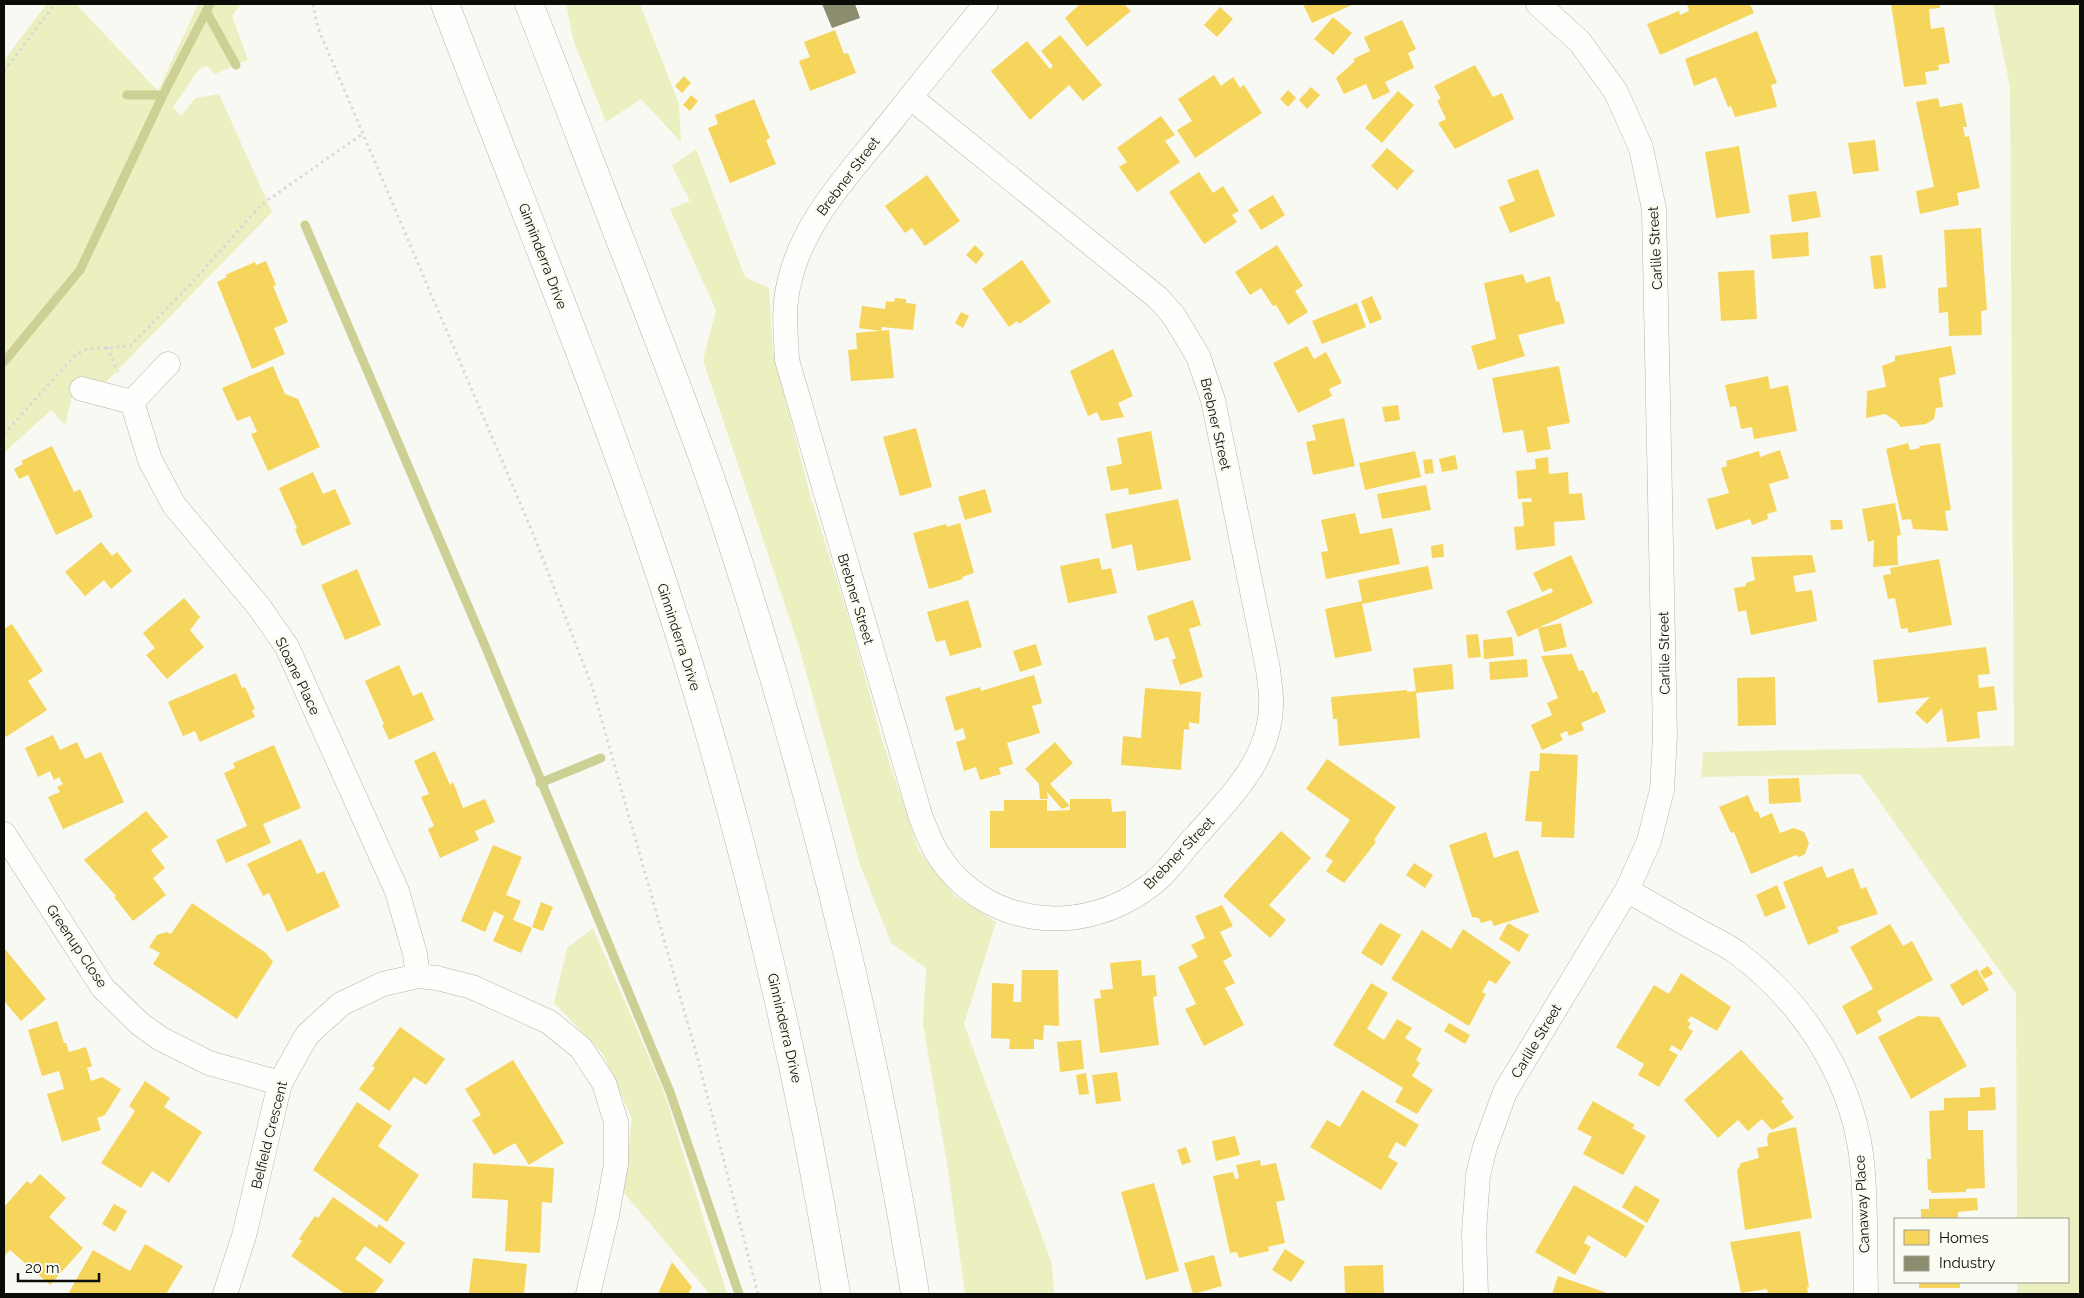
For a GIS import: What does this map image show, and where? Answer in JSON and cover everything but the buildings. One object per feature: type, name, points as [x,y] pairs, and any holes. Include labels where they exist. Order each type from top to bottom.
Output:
[{"type":"main road","points":[[437,4],[467,62]]},
{"type":"main road","name":"Ginninderra Drive","points":[[445,4],[592,381],[644,526],[692,674],[733,817],[770,962],[800,1098],[836,1294]]},
{"type":"main road","points":[[532,12],[673,376],[725,520],[772,667],[813,811],[850,956],[899,1194],[915,1294]]},
{"type":"street","name":"Brebner Street","points":[[910,97],[1158,298],[1174,316],[1198,356],[1213,400],[1268,669],[1271,706],[1269,725],[1256,761],[1236,792],[1150,887],[1116,908],[1097,915],[1057,920],[1017,914],[980,897],[950,871],[938,855],[921,818],[786,360],[785,311],[787,294],[803,240],[829,198],[910,97],[986,4]]},
{"type":"street","name":"Carlile Street","points":[[1476,1294],[1474,1233],[1478,1175],[1488,1138],[1505,1092],[1627,890],[1649,842],[1662,790],[1665,736],[1654,209],[1641,148],[1616,92],[1580,42],[1538,4]]},
{"type":"street","points":[[82,389],[132,402],[168,364]]},
{"type":"street","name":"Sloane Place","points":[[132,402],[150,460],[174,505],[260,608],[287,647],[397,890],[415,954],[418,976]]},
{"type":"street","name":"Greenup Close","points":[[4,834],[104,988],[140,1024],[161,1039],[209,1063],[280,1082]]},
{"type":"street","name":"Canaway Place","points":[[1627,890],[1734,951],[1766,976],[1793,1005],[1814,1033],[1843,1087],[1859,1141],[1863,1172],[1866,1294]]},
{"type":"street","name":"Belfield Crescent","points":[[225,1294],[244,1236],[280,1082],[307,1035],[341,1004],[383,984],[418,976],[437,978],[472,987],[549,1022],[581,1048],[604,1083],[616,1122],[616,1164],[607,1215],[588,1294]]},
{"type":"path","points":[[4,71],[55,4]]},
{"type":"path","points":[[313,4],[318,28],[364,132],[534,536],[592,686],[697,1056],[758,1294]]},
{"type":"path","points":[[4,434],[76,354],[87,349],[130,346],[189,286],[262,204],[364,132]]},
{"type":"green space","points":[[47,4],[76,4],[158,91],[198,4],[241,4],[232,16],[248,60],[215,74],[207,66],[199,69],[173,107],[181,116],[195,98],[219,94],[272,212],[106,382],[75,385],[65,425],[51,410],[4,453],[4,60]]},
{"type":"green space","points":[[566,4],[640,4],[679,104],[681,142],[641,99],[606,122],[574,42]]},
{"type":"green space","points":[[1993,4],[2080,4],[2080,1294],[2017,1294],[2017,1283],[2069,1283],[2069,1218],[2017,1218],[2016,994],[1860,774],[1701,777],[1703,752],[2014,746],[2010,87]]},
{"type":"green space","points":[[696,149],[745,277],[769,288],[773,352],[811,498],[851,625],[882,740],[919,851],[955,896],[996,922],[964,1024],[1052,1264],[1054,1294],[965,1294],[948,1169],[923,1024],[926,968],[891,943],[859,862],[799,647],[703,360],[716,310],[670,209],[690,201],[672,166]]},
{"type":"green space","points":[[593,928],[664,1092],[727,1294],[710,1294],[623,1192],[632,1119],[603,1054],[554,1003],[567,948]]},
{"type":"waterway","points":[[4,362],[80,270],[163,95],[210,4]]},
{"type":"waterway","points":[[206,11],[236,65]]},
{"type":"waterway","points":[[127,95],[163,95]]},
{"type":"waterway","points":[[305,225],[483,641],[670,1092],[739,1294]]},
{"type":"waterway","points":[[540,783],[601,758]]}]
